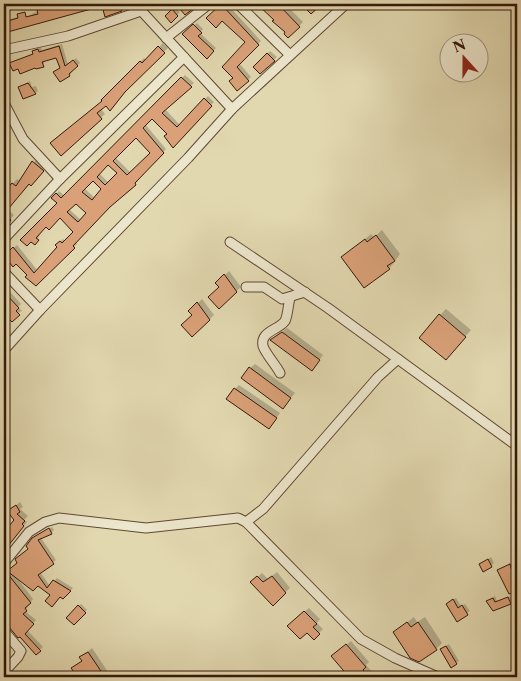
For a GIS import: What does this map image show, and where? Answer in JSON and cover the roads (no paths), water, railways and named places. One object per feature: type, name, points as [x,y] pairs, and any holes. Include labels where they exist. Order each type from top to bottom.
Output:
[{"type":"street","points":[[166,38],[208,4]]},
{"type":"street","points":[[238,4],[290,55]]},
{"type":"street","points":[[4,350],[232,110],[346,4]]},
{"type":"street","points":[[4,50],[68,36],[138,8],[232,110]]},
{"type":"street","points":[[4,239],[60,179],[184,57]]},
{"type":"street","points":[[4,103],[23,139],[60,179]]},
{"type":"street","points":[[230,242],[305,292],[517,446]]},
{"type":"street","points":[[4,272],[40,310]]},
{"type":"street","points":[[246,287],[264,287],[282,299],[305,292]]},
{"type":"street","points":[[280,373],[274,360],[263,346],[264,339],[270,331],[286,319],[290,298]]},
{"type":"street","points":[[246,522],[263,509],[378,377],[398,359]]},
{"type":"street","points":[[4,563],[29,532],[45,522],[59,518],[146,528],[174,527],[226,518],[238,518],[246,522],[361,639],[395,658],[438,677]]},
{"type":"street","points":[[4,631],[20,651],[18,657],[4,672]]}]
